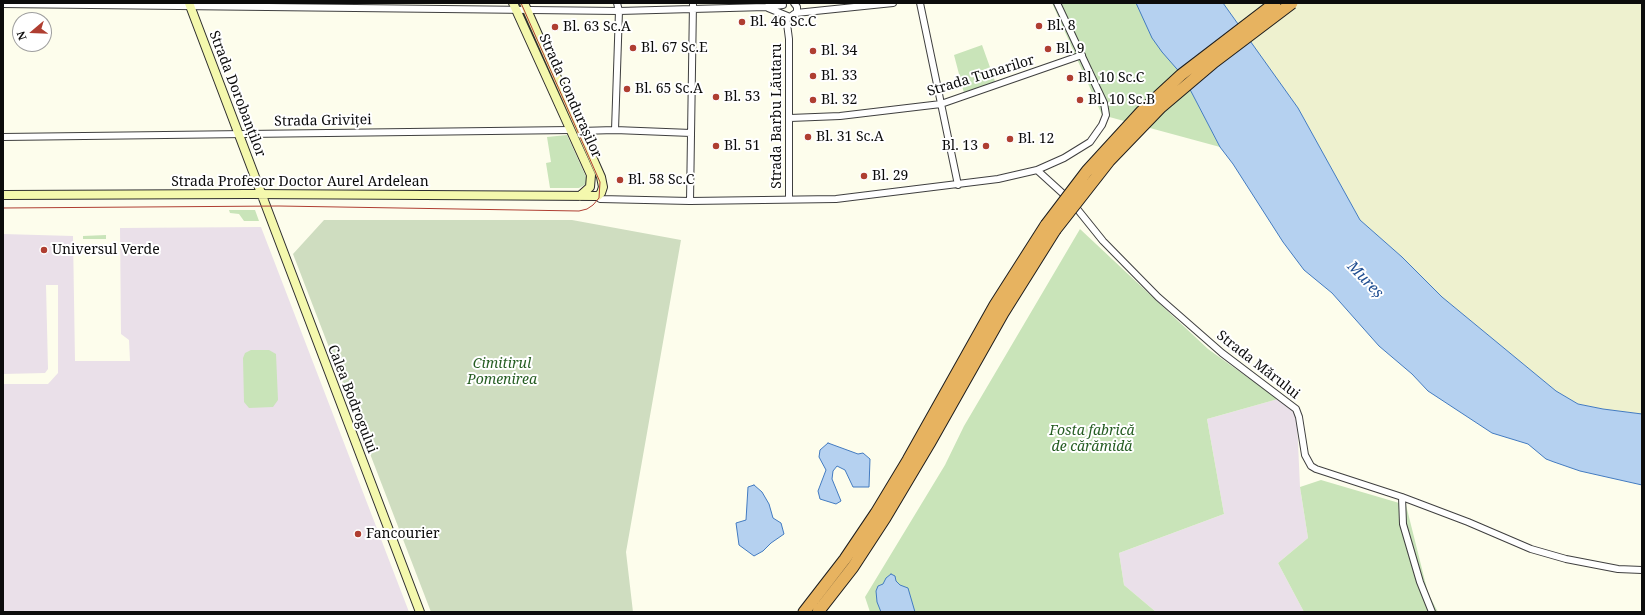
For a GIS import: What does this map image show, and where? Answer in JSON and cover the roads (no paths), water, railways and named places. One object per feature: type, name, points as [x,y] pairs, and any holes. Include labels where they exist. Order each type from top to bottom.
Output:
[{"type":"highway","points":[[818,612],[853,567],[880,516],[900,483],[988,318],[1095,162],[1147,107],[1186,72],[1275,3]]},
{"type":"highway","points":[[1050,228],[1109,161],[1161,107],[1214,62],[1292,3]]},
{"type":"highway","points":[[804,612],[880,516]]},
{"type":"main road","name":"Strada Dorobanților","points":[[190,5],[261,194]]},
{"type":"main road","name":"Strada Condurașilor","points":[[514,6],[592,178],[590,189],[580,196]]},
{"type":"main road","name":"Strada Condurașilor","points":[[525,6],[601,177],[603,186]]},
{"type":"main road","points":[[597,196],[601,194],[603,186]]},
{"type":"main road","name":"Strada Profesor Doctor Aurel Ardelean","points":[[3,195],[261,194],[597,196]]},
{"type":"main road","name":"Calea Bodrogului","points":[[261,194],[420,612]]},
{"type":"street","points":[[615,130],[619,11],[616,3]]},
{"type":"street","points":[[766,8],[784,14],[795,14],[815,10],[876,6],[893,3]]},
{"type":"street","points":[[920,3],[958,185]]},
{"type":"street","points":[[1057,3],[1082,55]]},
{"type":"street","points":[[3,4],[525,6],[619,11],[693,6],[766,8],[784,4]]},
{"type":"street","name":"Strada Barbu Lăutaru","points":[[784,4],[784,14],[789,34],[789,199]]},
{"type":"street","points":[[795,4],[815,10]]},
{"type":"street","name":"Strada Barbu Lăutaru","points":[[789,34],[795,14],[795,4]]},
{"type":"street","points":[[690,200],[693,6]]},
{"type":"street","name":"Strada Tunarilor","points":[[790,118],[840,116],[941,104],[1082,55]]},
{"type":"street","name":"Strada Profesor Doctor Aurel Ardelean","points":[[597,196],[605,196],[608,199],[836,199],[958,185],[998,179],[1037,170],[1064,158],[1090,142],[1105,120],[1106,111],[1082,55]]},
{"type":"street","name":"Strada Griviței","points":[[3,137],[571,130]]},
{"type":"street","points":[[580,131],[615,130],[691,133]]},
{"type":"street","name":"Strada Mărului","points":[[1037,170],[1070,200],[1103,241],[1158,297],[1222,353],[1296,409],[1299,417],[1305,455],[1312,466],[1316,469],[1402,497],[1468,522],[1531,549],[1566,559],[1595,565],[1618,569],[1642,570]]},
{"type":"street","name":"Strada Condurașilor","points":[[603,186],[608,199]]},
{"type":"street","points":[[1402,497],[1403,524],[1420,582],[1432,612]]},
{"type":"water","name":"Mureș","points":[[1136,3],[1223,3],[1298,108],[1360,220],[1402,257],[1442,297],[1556,391],[1578,404],[1642,414],[1642,485],[1580,471],[1554,462],[1546,459],[1528,444],[1492,433],[1428,391],[1412,374],[1379,346],[1332,293],[1304,270],[1283,242],[1233,164],[1220,147],[1183,76],[1152,38]]},
{"type":"water","points":[[828,443],[858,454],[863,453],[870,459],[869,487],[853,487],[845,470],[837,466],[833,471],[832,479],[841,501],[836,504],[820,499],[818,491],[826,470],[819,457],[820,450]]},
{"type":"water","points":[[754,485],[762,492],[769,504],[773,518],[781,523],[784,534],[763,551],[754,556],[739,545],[736,523],[746,520],[748,487]]},
{"type":"water","points":[[891,574],[895,576],[896,581],[900,585],[908,588],[915,612],[881,612],[877,602],[876,591],[878,586],[883,584],[886,578]]},
{"type":"tram line","points":[[3,208],[279,206],[579,211],[587,209],[599,198],[600,182],[521,3]]},
{"type":"place","name":"Bl. 46 Sc.C","points":[[742,22]]},
{"type":"place","name":"Bl. 8","points":[[1039,26]]},
{"type":"place","name":"Bl. 63 Sc.A","points":[[555,27]]},
{"type":"place","name":"Bl. 67 Sc.E","points":[[633,48]]},
{"type":"place","name":"Bl. 9","points":[[1048,49]]},
{"type":"place","name":"Bl. 34","points":[[813,51]]},
{"type":"place","name":"Bl. 33","points":[[813,76]]},
{"type":"place","name":"Bl. 10 Sc.C","points":[[1070,78]]},
{"type":"place","name":"Bl. 65 Sc.A","points":[[627,89]]},
{"type":"place","name":"Bl. 53","points":[[716,97]]},
{"type":"place","name":"Bl. 32","points":[[813,100]]},
{"type":"place","name":"Bl. 10 Sc.B","points":[[1080,100]]},
{"type":"place","name":"Bl. 31 Sc.A","points":[[808,137]]},
{"type":"place","name":"Bl. 12","points":[[1010,139]]},
{"type":"place","name":"Bl. 51","points":[[716,146]]},
{"type":"place","name":"Bl. 13","points":[[986,146]]},
{"type":"place","name":"Bl. 29","points":[[864,176]]},
{"type":"place","name":"Bl. 58 Sc.C","points":[[620,180]]},
{"type":"place","name":"Universul Verde","points":[[44,250]]},
{"type":"place","name":"Fancourier","points":[[358,534]]},
{"type":"park label","name":"Cimitirul Pomenirea","points":[[502,372]]},
{"type":"park label","name":"Fosta fabrică de cărămidă","points":[[1092,440]]}]
